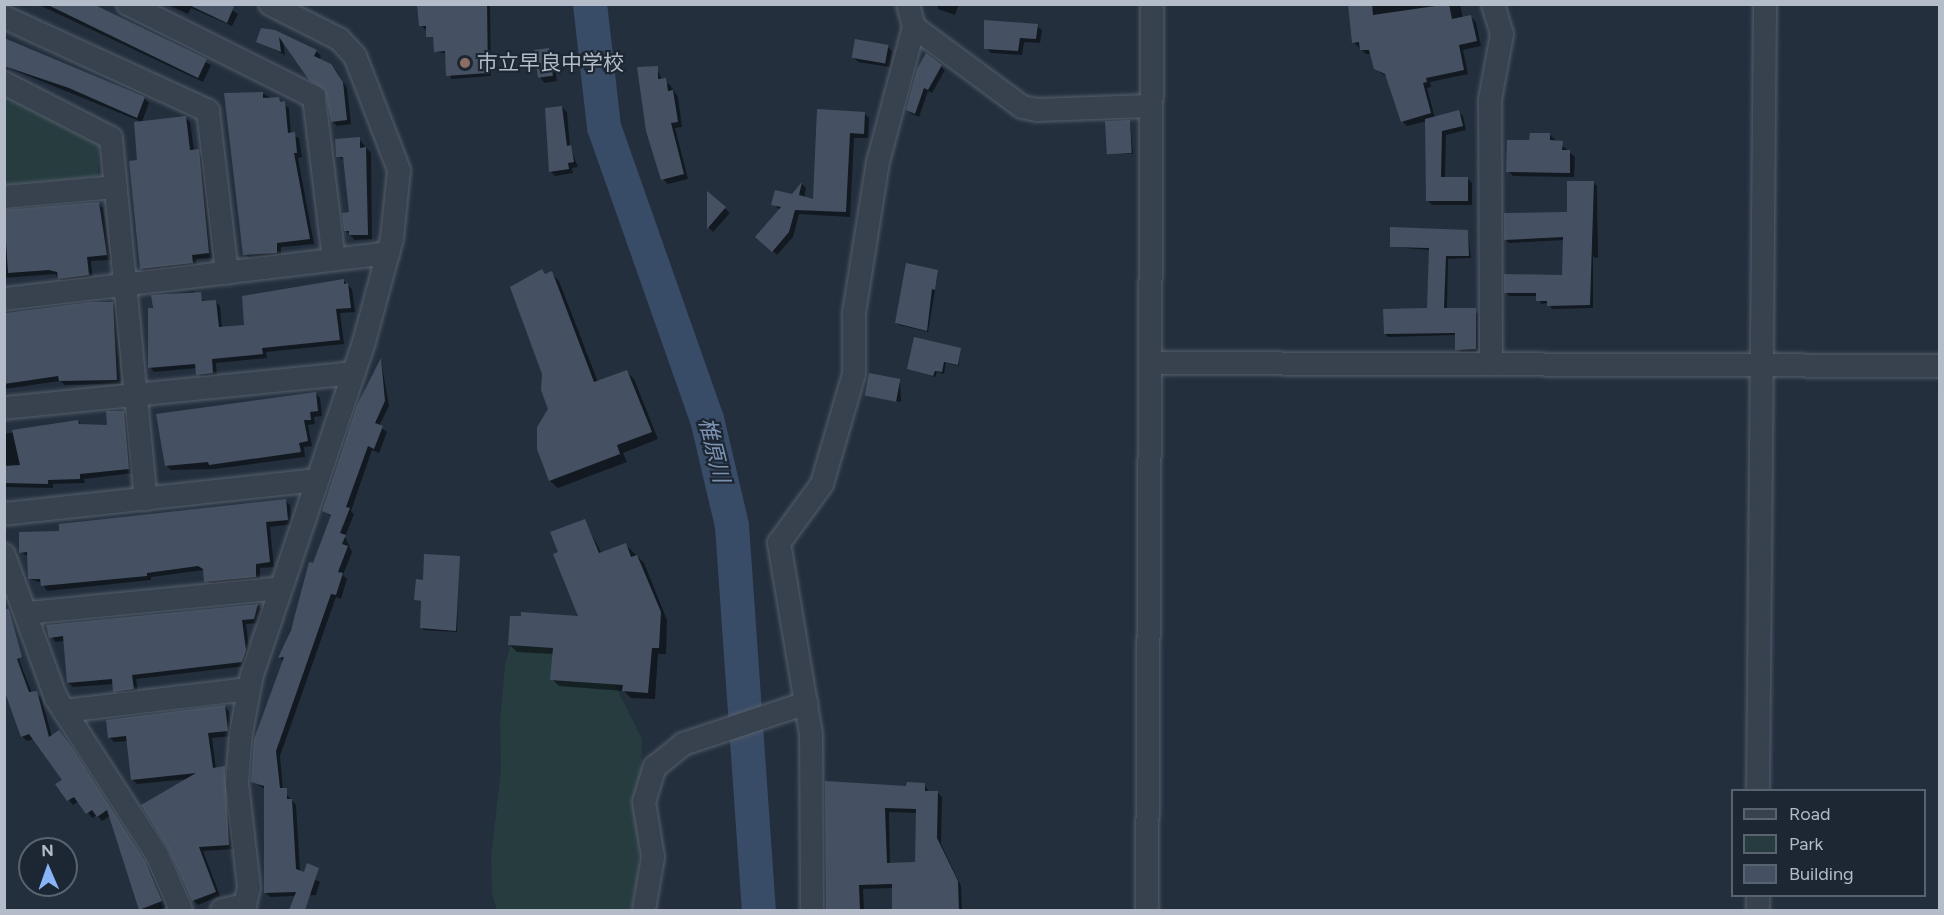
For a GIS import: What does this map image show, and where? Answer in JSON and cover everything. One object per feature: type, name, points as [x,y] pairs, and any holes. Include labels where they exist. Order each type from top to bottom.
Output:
[{"type":"street","points":[[128,4],[314,97],[334,260]]},
{"type":"street","points":[[222,910],[246,905],[249,887],[237,784],[249,689],[315,480],[353,373],[388,253],[399,170],[355,56],[339,39],[270,4]]},
{"type":"street","points":[[812,910],[811,734],[779,543],[822,484],[854,374],[854,313],[878,162],[914,27],[908,4]]},
{"type":"street","points":[[1147,910],[1149,106],[1152,4]]},
{"type":"street","points":[[1491,363],[1490,100],[1502,34],[1493,4]]},
{"type":"street","points":[[1758,789],[1765,4]]},
{"type":"street","points":[[4,17],[208,111],[227,273]]},
{"type":"street","points":[[914,27],[1022,107],[1037,110],[1149,106]]},
{"type":"street","points":[[4,83],[111,138],[146,499]]},
{"type":"street","points":[[4,197],[116,187]]},
{"type":"street","points":[[4,299],[388,253]]},
{"type":"street","points":[[1150,363],[1940,366]]},
{"type":"street","points":[[4,408],[353,373]]},
{"type":"street","points":[[4,514],[315,480]]},
{"type":"street","points":[[4,555],[27,613],[56,699],[157,855],[181,910]]},
{"type":"street","points":[[27,613],[280,588]]},
{"type":"street","points":[[64,711],[249,689]]},
{"type":"street","points":[[644,910],[653,857],[644,802],[647,784],[668,754],[698,738],[806,703]]},
{"type":"green space","points":[[5,96],[98,144],[98,176],[5,185]]},
{"type":"green space","points":[[531,618],[610,675],[642,739],[638,881],[631,910],[497,910],[492,894],[491,858],[501,770],[500,721],[505,665],[514,634]]},
{"type":"building","points":[[46,4],[93,4],[207,59],[198,78]]},
{"type":"building","points":[[187,4],[235,4],[227,23]]},
{"type":"building","name":"市立早良中学校","points":[[417,4],[487,4],[488,73],[446,76],[445,51],[434,52],[433,37],[426,37],[426,26],[419,26]]},
{"type":"building","points":[[1348,4],[1372,4],[1373,15],[1449,4],[1452,19],[1471,15],[1477,41],[1459,45],[1464,70],[1426,78],[1427,82],[1423,83],[1431,113],[1401,122],[1385,74],[1374,69],[1369,50],[1360,50],[1359,42],[1352,43]]},
{"type":"building","points":[[984,20],[1038,24],[1036,39],[1020,38],[1018,51],[984,49]]},
{"type":"building","points":[[261,28],[275,30],[317,50],[314,56],[331,64],[343,82],[347,120],[331,122],[325,90],[309,80],[279,37],[281,52],[256,42]]},
{"type":"building","points":[[4,38],[145,97],[137,118],[69,88],[4,66]]},
{"type":"building","points":[[855,39],[888,45],[885,64],[852,58]]},
{"type":"building","points":[[549,48],[553,76],[538,78],[534,50]]},
{"type":"building","points":[[926,53],[942,65],[928,90],[924,88],[915,114],[906,110],[917,69]]},
{"type":"building","points":[[658,66],[658,79],[666,78],[668,91],[673,90],[678,122],[671,123],[684,174],[661,180],[646,131],[637,67]]},
{"type":"building","points":[[263,92],[263,98],[279,97],[280,102],[285,101],[288,133],[295,132],[297,153],[294,153],[310,239],[277,243],[277,253],[243,255],[224,93]]},
{"type":"building","points":[[562,106],[567,146],[571,145],[574,162],[568,163],[569,169],[549,172],[545,108]]},
{"type":"building","points":[[817,109],[865,112],[864,134],[850,133],[846,212],[795,210],[789,232],[772,252],[755,237],[781,207],[771,205],[775,190],[792,194],[802,182],[799,195],[813,199]]},
{"type":"building","points":[[1459,110],[1463,126],[1442,131],[1441,177],[1468,177],[1468,201],[1426,201],[1425,119]]},
{"type":"building","points":[[186,116],[190,150],[199,149],[209,253],[192,255],[193,263],[140,269],[129,161],[137,160],[134,122]]},
{"type":"building","points":[[1130,120],[1132,153],[1107,154],[1105,121]]},
{"type":"building","points":[[1530,133],[1550,133],[1550,140],[1563,141],[1562,150],[1570,150],[1570,173],[1506,172],[1507,140],[1529,140]]},
{"type":"building","points":[[360,137],[360,148],[366,147],[368,235],[349,235],[349,231],[344,231],[342,213],[349,212],[343,157],[336,157],[335,139]]},
{"type":"building","points":[[1567,181],[1594,181],[1590,305],[1547,306],[1547,301],[1536,301],[1536,293],[1504,293],[1504,274],[1562,275],[1563,237],[1504,240],[1504,213],[1567,212]]},
{"type":"building","points":[[707,191],[726,207],[707,229]]},
{"type":"building","points":[[99,202],[107,255],[87,257],[89,275],[58,279],[57,272],[49,270],[8,273],[4,210]]},
{"type":"building","points":[[1390,227],[1468,230],[1469,256],[1446,256],[1444,308],[1476,308],[1476,349],[1455,350],[1455,333],[1384,334],[1383,309],[1427,308],[1429,248],[1390,247]]},
{"type":"building","points":[[906,263],[938,270],[935,290],[932,289],[927,331],[895,323]]},
{"type":"building","points":[[542,269],[545,274],[552,271],[594,382],[627,370],[652,432],[617,445],[620,454],[549,481],[537,449],[537,427],[548,409],[541,390],[542,374],[510,287]]},
{"type":"building","points":[[344,279],[344,284],[348,283],[351,308],[336,309],[340,340],[262,348],[263,354],[212,359],[213,373],[196,375],[195,364],[148,368],[148,308],[153,308],[151,295],[201,292],[202,301],[216,300],[219,327],[244,325],[242,296]]},
{"type":"building","points":[[91,302],[113,302],[117,380],[59,381],[58,376],[4,384],[6,313]]},
{"type":"building","points":[[914,337],[961,348],[958,365],[944,362],[942,372],[935,371],[933,376],[907,369]]},
{"type":"building","points":[[381,358],[385,401],[375,423],[383,426],[374,449],[368,446],[346,507],[350,508],[340,533],[346,535],[342,544],[348,546],[338,572],[343,573],[336,595],[331,594],[276,751],[280,788],[287,788],[287,799],[292,799],[296,869],[304,872],[307,863],[319,868],[305,910],[289,910],[296,892],[264,893],[264,786],[251,782],[254,739],[284,657],[278,658],[291,630],[309,562],[313,563],[331,515],[322,511],[357,405]]},
{"type":"building","points":[[869,373],[900,379],[896,402],[865,396]]},
{"type":"building","points":[[316,392],[318,411],[310,412],[311,420],[304,420],[308,441],[299,443],[301,452],[209,465],[208,462],[165,466],[156,414]]},
{"type":"building","points":[[106,411],[124,411],[129,469],[80,474],[80,479],[48,480],[48,484],[4,483],[4,466],[20,465],[12,430],[78,420],[79,424],[107,425]]},
{"type":"building","points":[[286,499],[288,520],[266,522],[270,562],[256,564],[256,577],[204,582],[203,569],[198,566],[147,573],[147,576],[41,586],[40,579],[28,579],[27,552],[19,553],[19,532],[59,531],[59,524]]},
{"type":"building","points":[[585,519],[599,553],[626,543],[631,557],[637,555],[661,612],[659,648],[652,648],[648,693],[622,691],[623,685],[550,680],[553,648],[508,645],[510,616],[521,616],[521,612],[578,616],[553,554],[558,552],[550,532]]},
{"type":"building","points":[[424,554],[460,556],[456,631],[420,628],[421,601],[414,600],[416,579],[423,580]]},
{"type":"building","points":[[258,604],[254,619],[242,620],[246,650],[242,662],[132,675],[134,689],[113,692],[112,679],[67,683],[63,636],[49,638],[46,625]]},
{"type":"building","points":[[4,609],[9,609],[22,657],[17,659],[29,692],[37,691],[49,737],[59,730],[71,746],[145,861],[162,901],[139,910],[107,810],[97,817],[92,810],[86,814],[74,797],[67,801],[55,784],[62,780],[29,734],[21,737],[4,690]]},
{"type":"building","points":[[225,705],[228,731],[208,733],[213,768],[225,766],[229,845],[199,847],[216,892],[192,901],[168,848],[141,805],[196,773],[131,780],[126,736],[108,738],[106,720]]},
{"type":"building","points":[[825,781],[906,786],[907,782],[925,783],[925,791],[938,791],[937,838],[958,881],[959,910],[892,910],[892,884],[859,885],[860,910],[826,910]],"holes":[[[885,808],[916,809],[915,862],[887,863]]]},
{"type":"waterway","name":"椎原川","points":[[590,4],[604,127],[707,419],[732,526],[759,910]]},
{"type":"place","name":"市立早良中学校","points":[[465,63]]}]
